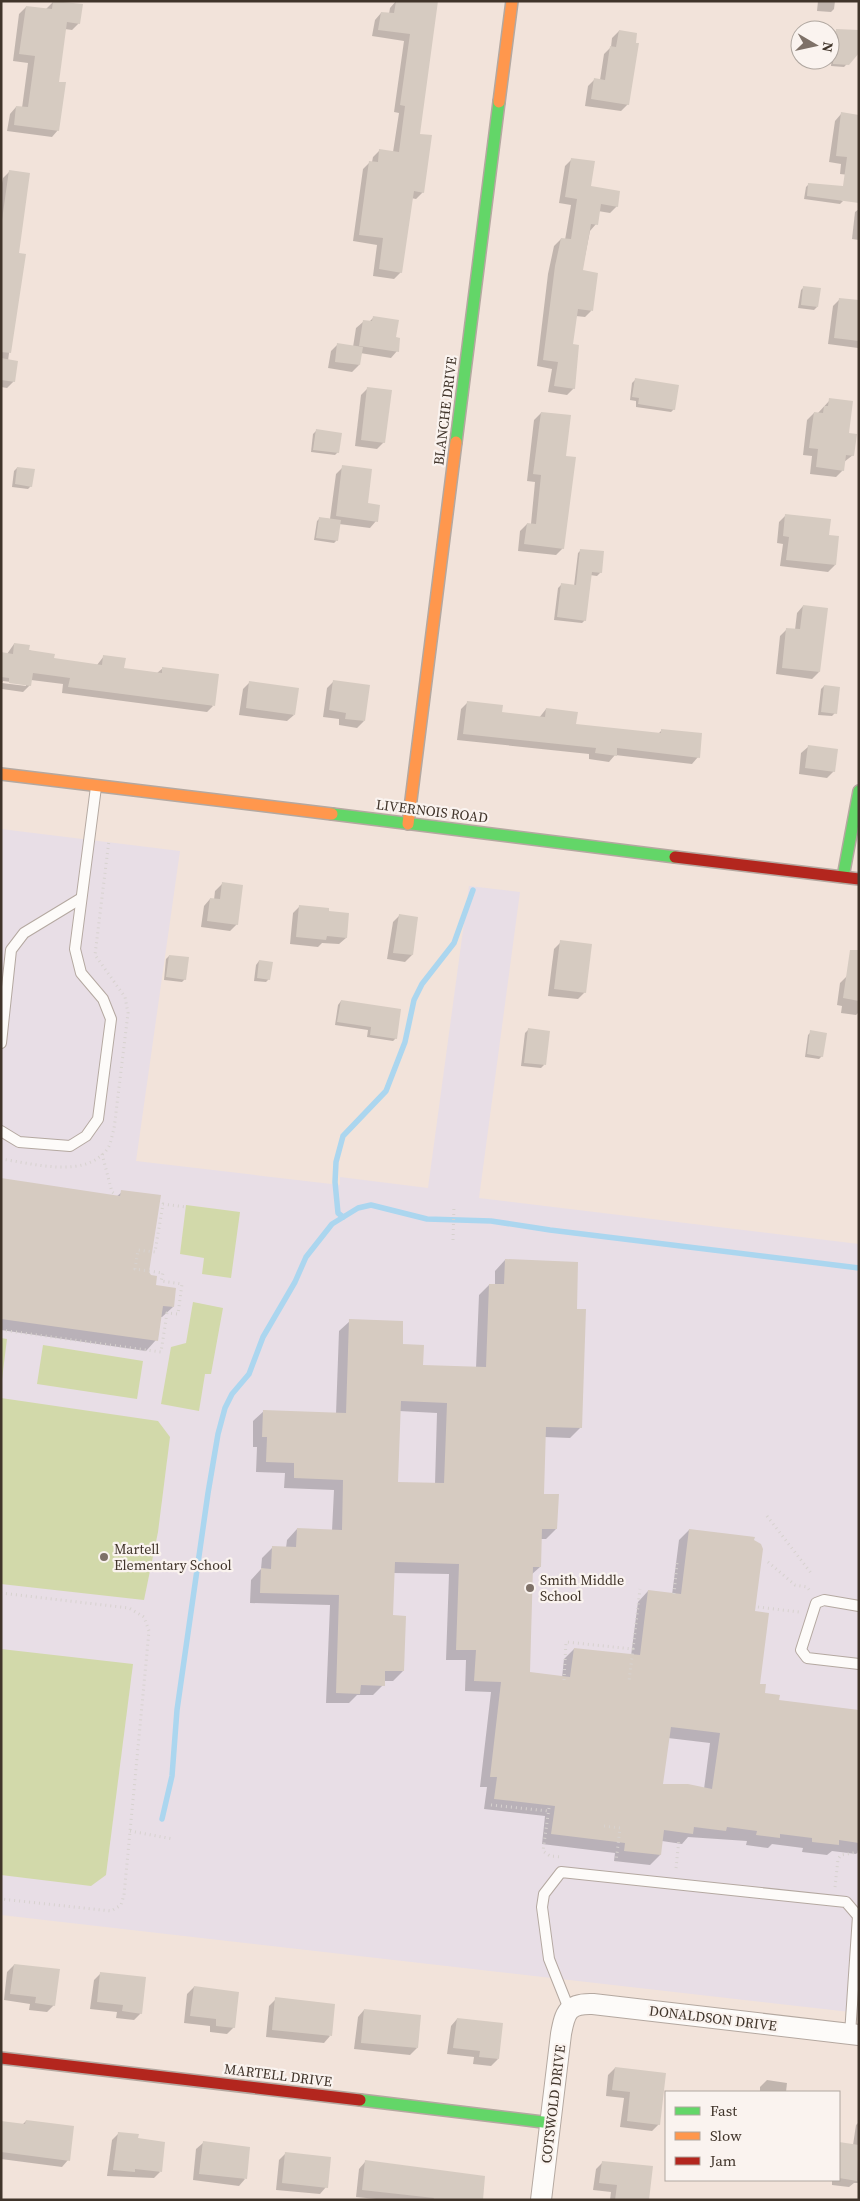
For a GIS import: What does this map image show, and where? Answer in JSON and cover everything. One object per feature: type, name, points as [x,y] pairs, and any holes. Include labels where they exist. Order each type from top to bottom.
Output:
[{"type":"street","name":"BLANCHE DRIVE","points":[[408,824],[512,1]]},
{"type":"street","name":"LIVERNOIS ROAD","points":[[1,774],[859,879]]},
{"type":"street","points":[[843,877],[859,791]]},
{"type":"street","name":"DONALDSON DRIVE","points":[[569,2009],[576,2004],[593,2004],[854,2034]]},
{"type":"street","name":"COTSWOLD DRIVE","points":[[541,2200],[561,2034],[569,2009]]},
{"type":"street","name":"MARTELL DRIVE","points":[[1,2058],[551,2122]]},
{"type":"lane","points":[[1,1131],[19,1142],[70,1146],[86,1136],[98,1118],[111,1019],[103,999],[81,973],[75,949],[96,786]]},
{"type":"lane","points":[[1,1043],[11,950],[24,932],[80,899]]},
{"type":"lane","points":[[859,1606],[824,1600],[816,1603],[801,1650],[807,1658],[859,1664]]},
{"type":"lane","points":[[569,2009],[549,1959],[542,1907],[544,1894],[561,1872],[846,1902],[858,1916],[854,2034]]},
{"type":"path","points":[[102,1154],[112,1192],[116,1195]]},
{"type":"path","points":[[1,1330],[161,1352],[167,1313],[178,1314],[182,1284],[161,1281],[163,1273],[135,1269],[138,1250],[155,1252],[163,1204],[186,1208]]},
{"type":"path","points":[[453,1240],[452,1217],[454,1205]]},
{"type":"path","points":[[767,1516],[811,1573]]},
{"type":"path","points":[[768,1562],[795,1585]]},
{"type":"path","points":[[674,1594],[677,1563]]},
{"type":"path","points":[[629,1681],[640,1589]]},
{"type":"path","points":[[1,1593],[129,1608],[144,1617],[148,1631],[124,1895],[116,1910],[111,1912],[1,1899]]},
{"type":"path","points":[[758,1607],[791,1611]]},
{"type":"path","points":[[564,1680],[566,1642],[633,1650]]},
{"type":"path","points":[[491,1805],[548,1810],[543,1848],[550,1856]]},
{"type":"path","points":[[604,1826],[622,1828],[616,1862]]},
{"type":"path","points":[[130,1831],[173,1839]]},
{"type":"path","points":[[676,1868],[679,1839]]},
{"type":"path","points":[[834,1888],[838,1859],[841,1855],[859,1852]]},
{"type":"shaded area","name":"Smith Middle School","points":[[1,829],[180,851],[136,1161],[340,1185],[340,1177],[428,1188],[469,886],[520,892],[479,1198],[859,1244],[859,2013],[1,1915]]},
{"type":"green space","points":[[186,1205],[240,1212],[231,1278],[202,1274],[204,1258],[180,1254]]},
{"type":"green space","points":[[193,1302],[223,1308],[211,1374],[205,1374],[199,1411],[161,1404],[171,1347],[186,1343]]},
{"type":"green space","points":[[1,1338],[7,1339],[2,1379],[1,1379]]},
{"type":"green space","points":[[43,1345],[143,1361],[137,1399],[37,1384]]},
{"type":"green space","points":[[1,1398],[158,1421],[170,1437],[158,1532],[144,1600],[1,1584]]},
{"type":"green space","points":[[1,1649],[133,1664],[106,1875],[91,1886],[1,1875]]},
{"type":"building","points":[[53,1],[83,4],[80,24],[67,22],[59,82],[66,82],[59,131],[14,125],[16,106],[28,107],[35,56],[19,54],[26,6],[52,9]]},
{"type":"building","points":[[396,1],[438,1],[420,134],[432,135],[424,193],[414,191],[402,273],[379,269],[383,238],[359,235],[369,161],[378,162],[379,149],[399,152],[405,106],[400,105],[410,34],[378,30],[381,12],[394,13]]},
{"type":"building","points":[[840,29],[859,30],[859,53],[849,65],[840,64]]},
{"type":"building","points":[[619,30],[637,33],[636,43],[639,43],[629,105],[591,99],[594,78],[605,80],[610,46],[616,47]]},
{"type":"building","points":[[841,112],[859,115],[859,203],[807,196],[808,183],[843,186],[847,157],[836,156]]},
{"type":"building","points":[[571,158],[595,161],[591,186],[620,191],[618,207],[601,204],[598,225],[591,224],[583,270],[598,273],[593,311],[578,309],[573,344],[579,345],[575,389],[554,386],[558,362],[543,360],[555,266],[561,238],[571,239],[577,199],[565,197]]},
{"type":"building","points":[[9,170],[30,173],[19,253],[26,254],[11,353],[1,352],[1,227]]},
{"type":"building","points":[[803,286],[821,288],[818,307],[801,305]]},
{"type":"building","points":[[839,298],[859,300],[859,341],[834,338]]},
{"type":"building","points":[[373,316],[399,320],[396,337],[400,338],[399,352],[359,346],[363,320],[372,321]]},
{"type":"building","points":[[337,343],[363,347],[360,365],[335,362]]},
{"type":"building","points":[[1,358],[18,361],[15,382],[1,380]]},
{"type":"building","points":[[635,378],[679,385],[675,410],[638,404],[639,398],[632,397]]},
{"type":"building","points":[[367,387],[392,390],[385,443],[361,440]]},
{"type":"building","points":[[829,398],[853,401],[849,433],[857,434],[854,456],[846,455],[844,471],[816,467],[818,449],[809,448],[814,412],[823,413],[824,406],[828,406]]},
{"type":"building","points":[[541,412],[571,415],[566,456],[576,457],[564,549],[524,544],[527,523],[536,524],[541,475],[533,474]]},
{"type":"building","points":[[316,429],[342,433],[339,453],[313,450]]},
{"type":"building","points":[[342,465],[372,469],[368,503],[380,505],[378,522],[336,516]]},
{"type":"building","points":[[17,467],[35,469],[32,487],[15,484]]},
{"type":"building","points":[[785,514],[831,519],[829,535],[839,536],[836,565],[786,560],[789,537],[783,536]]},
{"type":"building","points":[[319,517],[341,520],[338,541],[316,538]]},
{"type":"building","points":[[580,549],[604,551],[602,573],[592,572],[586,621],[557,617],[561,583],[576,585]]},
{"type":"building","points":[[803,605],[828,608],[820,672],[782,668],[786,628],[800,629]]},
{"type":"building","points":[[14,643],[30,645],[29,650],[55,654],[54,658],[102,665],[103,655],[126,658],[124,668],[162,673],[162,667],[219,674],[215,706],[68,687],[70,678],[33,673],[31,686],[9,683],[9,678],[1,677],[1,652],[13,654]]},
{"type":"building","points":[[333,680],[370,685],[365,721],[345,719],[346,713],[329,710]]},
{"type":"building","points":[[249,681],[299,688],[295,715],[246,708]]},
{"type":"building","points":[[824,685],[840,687],[837,714],[821,712]]},
{"type":"building","points":[[467,701],[503,705],[502,712],[545,717],[546,708],[578,712],[576,724],[661,733],[661,729],[702,733],[700,758],[617,748],[617,756],[595,753],[596,748],[463,734]]},
{"type":"building","points":[[808,745],[838,749],[835,772],[805,768]]},
{"type":"building","points":[[222,882],[243,885],[238,925],[207,921],[210,898],[220,899]]},
{"type":"building","points":[[299,905],[329,908],[329,911],[349,913],[347,938],[327,936],[326,940],[296,937]]},
{"type":"building","points":[[399,914],[418,917],[413,955],[393,953]]},
{"type":"building","points":[[560,940],[592,944],[586,993],[554,989]]},
{"type":"building","points":[[850,950],[859,950],[859,1001],[843,998]]},
{"type":"building","points":[[169,955],[189,957],[186,980],[166,977]]},
{"type":"building","points":[[259,960],[273,962],[270,980],[257,978]]},
{"type":"building","points":[[341,1000],[401,1009],[397,1039],[370,1035],[371,1027],[337,1022]]},
{"type":"building","points":[[528,1028],[550,1031],[546,1065],[524,1063]]},
{"type":"building","points":[[810,1030],[827,1033],[823,1057],[807,1054]]},
{"type":"building","points":[[1,1178],[120,1196],[121,1190],[161,1195],[149,1272],[151,1275],[157,1276],[156,1285],[176,1288],[174,1307],[163,1306],[158,1341],[1,1319]]},
{"type":"building","points":[[505,1259],[578,1262],[577,1309],[586,1309],[582,1428],[546,1427],[544,1494],[559,1494],[557,1529],[542,1529],[541,1567],[533,1567],[530,1672],[570,1677],[574,1648],[640,1655],[648,1590],[681,1594],[689,1529],[755,1537],[754,1540],[761,1544],[763,1549],[755,1611],[769,1613],[760,1684],[766,1684],[765,1693],[780,1695],[779,1700],[859,1710],[859,1843],[839,1840],[839,1845],[812,1842],[812,1838],[780,1834],[780,1838],[756,1835],[757,1831],[727,1827],[726,1831],[694,1827],[693,1834],[664,1830],[661,1855],[624,1851],[625,1843],[551,1834],[555,1806],[494,1799],[497,1777],[490,1777],[501,1682],[474,1681],[476,1650],[456,1650],[459,1564],[395,1562],[393,1615],[406,1616],[404,1671],[385,1671],[385,1686],[361,1685],[360,1694],[336,1693],[339,1595],[260,1593],[261,1568],[271,1569],[272,1546],[296,1547],[297,1528],[342,1530],[343,1480],[294,1478],[294,1463],[266,1462],[267,1437],[262,1437],[263,1410],[346,1413],[349,1319],[403,1321],[403,1344],[424,1345],[423,1365],[486,1367],[489,1284],[504,1284]],"holes":[[[401,1401],[447,1403],[444,1483],[398,1482]],[[671,1727],[720,1733],[712,1789],[688,1784],[663,1784]]]},
{"type":"building","points":[[14,1964],[60,1969],[55,2006],[35,2003],[36,1997],[10,1994]]},
{"type":"building","points":[[100,1972],[146,1977],[142,2014],[122,2011],[123,2005],[97,2002]]},
{"type":"building","points":[[194,1986],[239,1992],[235,2028],[216,2026],[216,2019],[190,2016]]},
{"type":"building","points":[[275,1997],[335,2004],[332,2036],[272,2030]]},
{"type":"building","points":[[364,2009],[421,2015],[418,2048],[361,2043]]},
{"type":"building","points":[[457,2018],[503,2023],[499,2059],[479,2057],[480,2051],[453,2048]]},
{"type":"building","points":[[615,2067],[666,2073],[660,2125],[627,2121],[630,2092],[612,2090]]},
{"type":"building","points":[[26,2120],[74,2126],[70,2161],[1,2152],[1,2121],[25,2124]]},
{"type":"building","points":[[118,2132],[139,2134],[138,2138],[165,2142],[162,2172],[135,2169],[135,2172],[113,2170]]},
{"type":"building","points":[[203,2141],[250,2147],[247,2179],[199,2174]]},
{"type":"building","points":[[840,2142],[859,2145],[857,2181],[840,2178]]},
{"type":"building","points":[[285,2152],[331,2157],[328,2188],[282,2183]]},
{"type":"building","points":[[365,2160],[485,2176],[483,2200],[433,2200],[434,2198],[362,2190]]},
{"type":"building","points":[[602,2161],[653,2166],[649,2200],[615,2200],[617,2185],[599,2183]]},
{"type":"waterway","points":[[343,1217],[338,1213],[335,1182],[336,1162],[343,1136],[386,1091],[405,1042],[414,1000],[422,984],[454,943],[473,890]]},
{"type":"waterway","points":[[162,1819],[172,1776],[177,1710],[208,1493],[218,1434],[225,1408],[232,1394],[249,1374],[263,1337],[295,1282],[306,1257],[332,1224],[358,1208],[371,1205],[427,1219],[491,1221],[859,1268]]},
{"type":"traffic: fast","points":[[456,442],[499,102]]},
{"type":"traffic: fast","points":[[843,877],[859,791]]},
{"type":"traffic: fast","points":[[332,814],[675,857]]},
{"type":"traffic: fast","points":[[360,2100],[551,2123]]},
{"type":"traffic: slow","points":[[499,102],[512,1]]},
{"type":"traffic: slow","points":[[408,824],[456,442]]},
{"type":"traffic: slow","points":[[1,774],[332,814]]},
{"type":"traffic: jam","points":[[675,857],[859,879]]},
{"type":"traffic: jam","points":[[1,2058],[360,2100]]},
{"type":"place","name":"Martell Elementary School","points":[[104,1557]]},
{"type":"place","name":"Smith Middle School","points":[[530,1588]]}]
